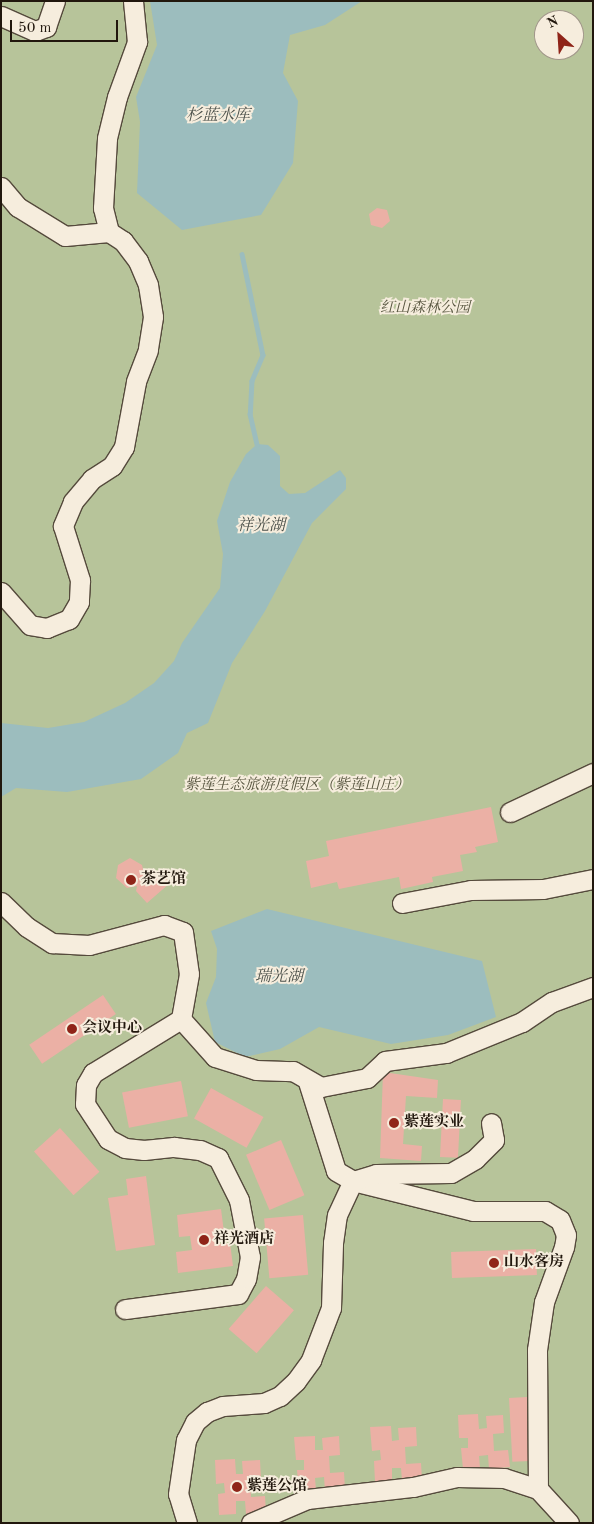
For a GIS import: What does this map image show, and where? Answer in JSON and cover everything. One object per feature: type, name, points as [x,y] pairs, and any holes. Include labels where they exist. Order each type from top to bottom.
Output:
[{"type":"street","points":[[1,16],[35,31],[46,27],[55,1]]},
{"type":"street","points":[[109,232],[103,208],[107,138],[117,97],[137,42],[133,1]]},
{"type":"street","points":[[1,187],[18,207],[65,236],[109,232],[123,241],[138,262],[148,285],[153,317],[148,350],[136,382],[124,447],[112,466],[92,479],[73,502],[63,526],[80,580],[79,602],[69,619],[47,628],[30,626],[1,592]]},
{"type":"street","points":[[510,812],[592,770]]},
{"type":"street","points":[[402,903],[471,890],[543,889],[593,879]]},
{"type":"street","points":[[1,902],[27,927],[52,943],[89,945],[164,925],[183,932],[189,974],[180,1019],[93,1072],[86,1085],[85,1104],[108,1139],[125,1148],[144,1150],[174,1147],[200,1150],[218,1158],[240,1200],[250,1257],[246,1279],[238,1294],[125,1309]]},
{"type":"street","points":[[180,1019],[215,1057],[256,1070],[293,1071],[308,1082],[321,1088],[367,1078],[385,1061],[446,1053],[522,1022],[552,1002],[593,987]]},
{"type":"street","points":[[308,1082],[336,1171],[352,1181],[473,1211],[545,1211],[560,1220],[566,1236],[564,1247],[544,1302],[537,1350],[538,1489]]},
{"type":"street","points":[[352,1181],[376,1174],[451,1173],[475,1159],[494,1140],[491,1123]]},
{"type":"street","points":[[187,1523],[178,1494],[186,1440],[196,1422],[207,1412],[223,1406],[264,1403],[280,1396],[296,1382],[311,1360],[331,1308],[336,1224],[352,1181]]},
{"type":"street","points":[[251,1523],[307,1499],[413,1487],[457,1477],[504,1478],[538,1489],[568,1523]]},
{"type":"green space","name":"紫莲生态旅游度假区（紫莲山庄）","points":[[1,1],[593,1],[593,1523],[1,1523]]},
{"type":"water","name":"杉蓝水库","points":[[150,1],[362,1],[325,25],[290,35],[283,73],[298,101],[293,163],[261,215],[182,230],[137,193],[140,122],[136,97],[157,45]]},
{"type":"water","name":"祥光湖","points":[[257,444],[268,445],[280,456],[280,486],[289,494],[305,493],[340,470],[346,478],[346,489],[312,523],[265,611],[232,663],[208,723],[187,733],[178,753],[141,779],[67,792],[16,788],[1,797],[1,723],[48,728],[84,722],[125,703],[154,683],[174,661],[182,643],[220,588],[223,554],[217,521],[230,482],[246,454]]},
{"type":"water","name":"瑞光湖","points":[[267,909],[482,961],[496,1017],[448,1035],[391,1044],[319,1027],[280,1049],[245,1057],[215,1042],[206,1003],[216,977],[217,949],[211,931]]},
{"type":"building","points":[[377,208],[387,210],[390,221],[382,228],[371,225],[369,214]]},
{"type":"building","points":[[491,807],[498,842],[475,847],[477,852],[460,855],[463,871],[432,877],[433,882],[401,889],[399,877],[339,889],[337,882],[311,888],[306,861],[329,856],[326,841]]},
{"type":"building","name":"茶艺馆","points":[[130,858],[142,865],[146,882],[159,870],[170,883],[147,903],[136,891],[137,886],[127,888],[116,878],[118,865]]},
{"type":"building","name":"会议中心","points":[[103,995],[116,1014],[42,1064],[29,1045]]},
{"type":"building","name":"紫莲实业","points":[[383,1072],[438,1080],[437,1098],[406,1096],[403,1144],[422,1146],[421,1161],[380,1158]]},
{"type":"building","points":[[181,1081],[188,1116],[129,1128],[122,1092]]},
{"type":"building","points":[[211,1088],[263,1117],[247,1148],[194,1119]]},
{"type":"building","points":[[443,1099],[461,1100],[458,1158],[440,1157]]},
{"type":"building","points":[[60,1128],[99,1172],[73,1195],[34,1151]]},
{"type":"building","points":[[281,1140],[304,1195],[269,1210],[246,1155]]},
{"type":"building","points":[[146,1176],[155,1245],[116,1251],[108,1198],[128,1195],[126,1179]]},
{"type":"building","name":"祥光酒店","points":[[221,1209],[224,1232],[217,1233],[219,1244],[230,1243],[233,1266],[178,1273],[176,1252],[192,1250],[190,1236],[179,1237],[177,1215]]},
{"type":"building","points":[[303,1215],[308,1275],[269,1278],[264,1218]]},
{"type":"building","name":"山水客房","points":[[536,1249],[537,1275],[452,1278],[451,1252]]},
{"type":"building","points":[[266,1286],[294,1310],[257,1353],[229,1329]]},
{"type":"building","points":[[527,1397],[530,1461],[512,1462],[509,1398]]},
{"type":"building","points":[[478,1414],[479,1429],[487,1428],[486,1416],[503,1415],[504,1433],[493,1434],[494,1451],[508,1450],[510,1467],[489,1469],[488,1455],[479,1456],[480,1468],[463,1469],[461,1448],[468,1448],[468,1438],[459,1438],[458,1415]]},
{"type":"building","points":[[391,1426],[392,1441],[399,1440],[398,1428],[416,1427],[417,1446],[405,1447],[406,1464],[421,1463],[422,1480],[402,1481],[401,1468],[392,1468],[392,1481],[375,1482],[374,1461],[381,1460],[380,1450],[372,1451],[370,1427]]},
{"type":"building","points":[[315,1436],[315,1450],[323,1450],[322,1438],[339,1436],[340,1455],[329,1456],[330,1473],[344,1472],[345,1489],[325,1491],[324,1477],[315,1478],[316,1490],[299,1491],[297,1470],[304,1470],[304,1460],[296,1460],[294,1437]]},
{"type":"building","points":[[235,1459],[236,1474],[243,1474],[242,1461],[260,1460],[261,1479],[250,1480],[251,1497],[265,1496],[266,1513],[246,1514],[245,1501],[236,1501],[236,1514],[219,1515],[218,1494],[225,1493],[224,1483],[216,1484],[215,1460]]},
{"type":"waterway","points":[[242,254],[263,355],[252,381],[250,414],[257,444]]},
{"type":"place","name":"茶艺馆","points":[[131,880]]},
{"type":"place","name":"会议中心","points":[[72,1029]]},
{"type":"place","name":"紫莲实业","points":[[394,1123]]},
{"type":"place","name":"祥光酒店","points":[[204,1240]]},
{"type":"place","name":"山水客房","points":[[494,1263]]},
{"type":"place","name":"紫莲公馆","points":[[237,1487]]},
{"type":"park label","name":"红山森林公园","points":[[425,309]]}]
